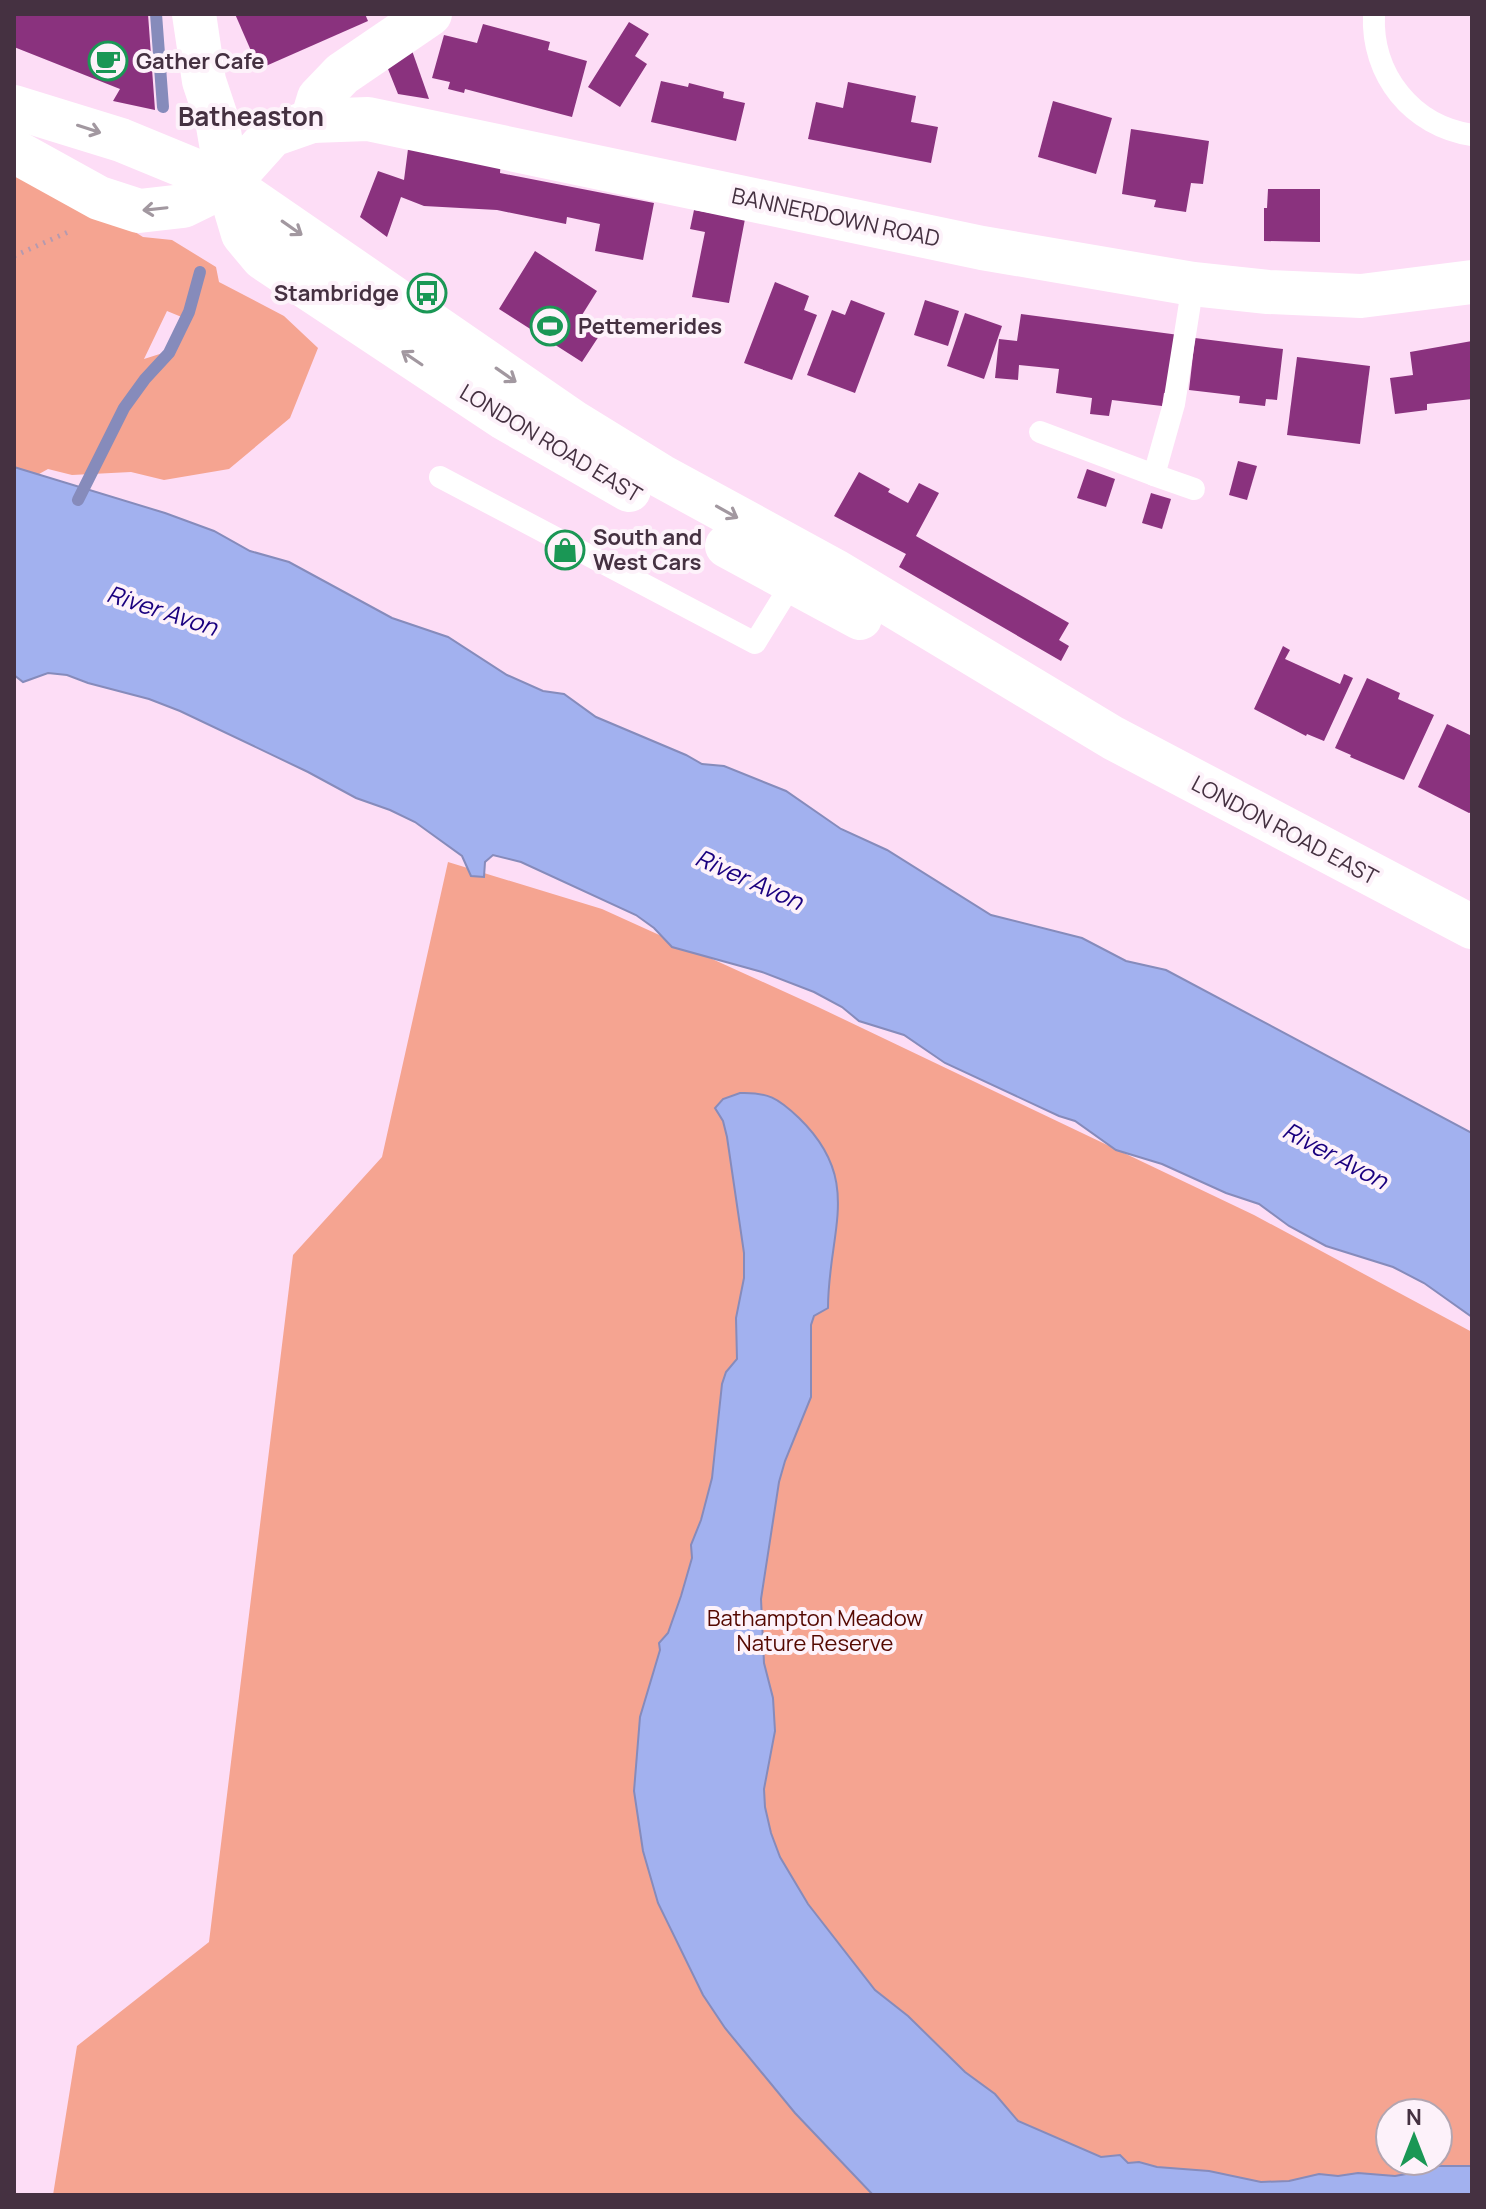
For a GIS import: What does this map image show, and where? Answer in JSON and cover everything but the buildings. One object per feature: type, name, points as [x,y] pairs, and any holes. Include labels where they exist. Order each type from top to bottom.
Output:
[{"type":"street","points":[[14,151],[99,198],[139,211],[183,206],[228,184],[217,120],[204,81],[194,14]]},
{"type":"street","points":[[312,121],[319,98],[342,74],[430,14]]},
{"type":"street","name":"LONDON ROAD EAST","points":[[14,107],[121,140],[228,184],[612,446],[661,476],[837,572],[1099,729],[1472,927]]},
{"type":"street","name":"BANNERDOWN ROAD","points":[[228,184],[272,135],[312,121],[368,119],[982,248],[1193,284],[1268,292],[1361,296],[1472,282]]},
{"type":"street","name":"LONDON ROAD EAST","points":[[228,184],[243,234],[263,258],[504,418],[792,583],[960,671],[1099,729]]},
{"type":"lane","points":[[1374,14],[1375,43],[1385,73],[1397,92],[1419,115],[1434,124],[1472,135]]},
{"type":"lane","points":[[1154,475],[1174,404],[1193,284]]},
{"type":"lane","points":[[1040,432],[1194,489]]},
{"type":"lane","points":[[440,477],[755,643],[792,583]]},
{"type":"green space","points":[[14,164],[143,237],[172,240],[216,267],[219,282],[284,316],[318,348],[290,418],[229,469],[164,480],[131,472],[72,475],[48,469],[14,488]],"holes":[[[167,311],[184,318],[166,352],[144,359]]]},
{"type":"green space","name":"Bathampton Meadow Nature Reserve","points":[[448,862],[602,909],[818,1007],[1254,1215],[1472,1332],[1472,2195],[53,2195],[77,2046],[209,1942],[293,1255],[382,1157]]},
{"type":"water","name":"River Avon","points":[[14,467],[165,513],[214,531],[250,551],[289,562],[392,618],[448,637],[507,675],[543,691],[564,694],[596,717],[702,764],[724,766],[786,791],[841,829],[887,850],[991,915],[1082,938],[1126,961],[1166,970],[1472,1133],[1472,1317],[1424,1283],[1393,1267],[1326,1246],[1289,1226],[1259,1204],[1226,1193],[1162,1164],[1116,1150],[1075,1121],[945,1063],[904,1035],[859,1021],[842,1007],[814,992],[762,972],[672,947],[636,915],[521,862],[493,855],[485,862],[484,877],[471,876],[462,856],[415,822],[356,798],[180,711],[67,675],[48,673],[23,682],[14,675]]},
{"type":"water","points":[[740,1093],[758,1094],[785,1106],[819,1141],[831,1163],[837,1186],[838,1208],[828,1308],[814,1316],[811,1325],[811,1397],[779,1482],[761,1599],[764,1663],[773,1698],[775,1731],[764,1789],[765,1807],[780,1857],[808,1904],[875,1990],[908,2016],[965,2072],[995,2094],[1018,2121],[1101,2157],[1120,2155],[1128,2163],[1209,2171],[1261,2182],[1289,2181],[1319,2174],[1454,2177],[1454,2166],[1472,2166],[1472,2195],[873,2195],[795,2113],[725,2028],[703,1995],[658,1903],[643,1851],[634,1791],[640,1717],[660,1650],[659,1643],[668,1633],[692,1558],[691,1545],[712,1478],[722,1384],[726,1372],[737,1359],[736,1318],[744,1278],[744,1253],[727,1137],[723,1121],[715,1108],[723,1099]]},
{"type":"waterway","points":[[156,14],[163,107]]},
{"type":"waterway","points":[[78,500],[124,408],[169,353],[189,312],[200,272]]},
{"type":"place","name":"Gather Cafe","points":[[108,61]]},
{"type":"place","name":"Stambridge","points":[[427,293]]},
{"type":"place","name":"Pettemerides","points":[[550,326]]},
{"type":"place","name":"South and West Cars","points":[[565,550]]},
{"type":"district","name":"Batheaston","points":[[251,117]]}]
